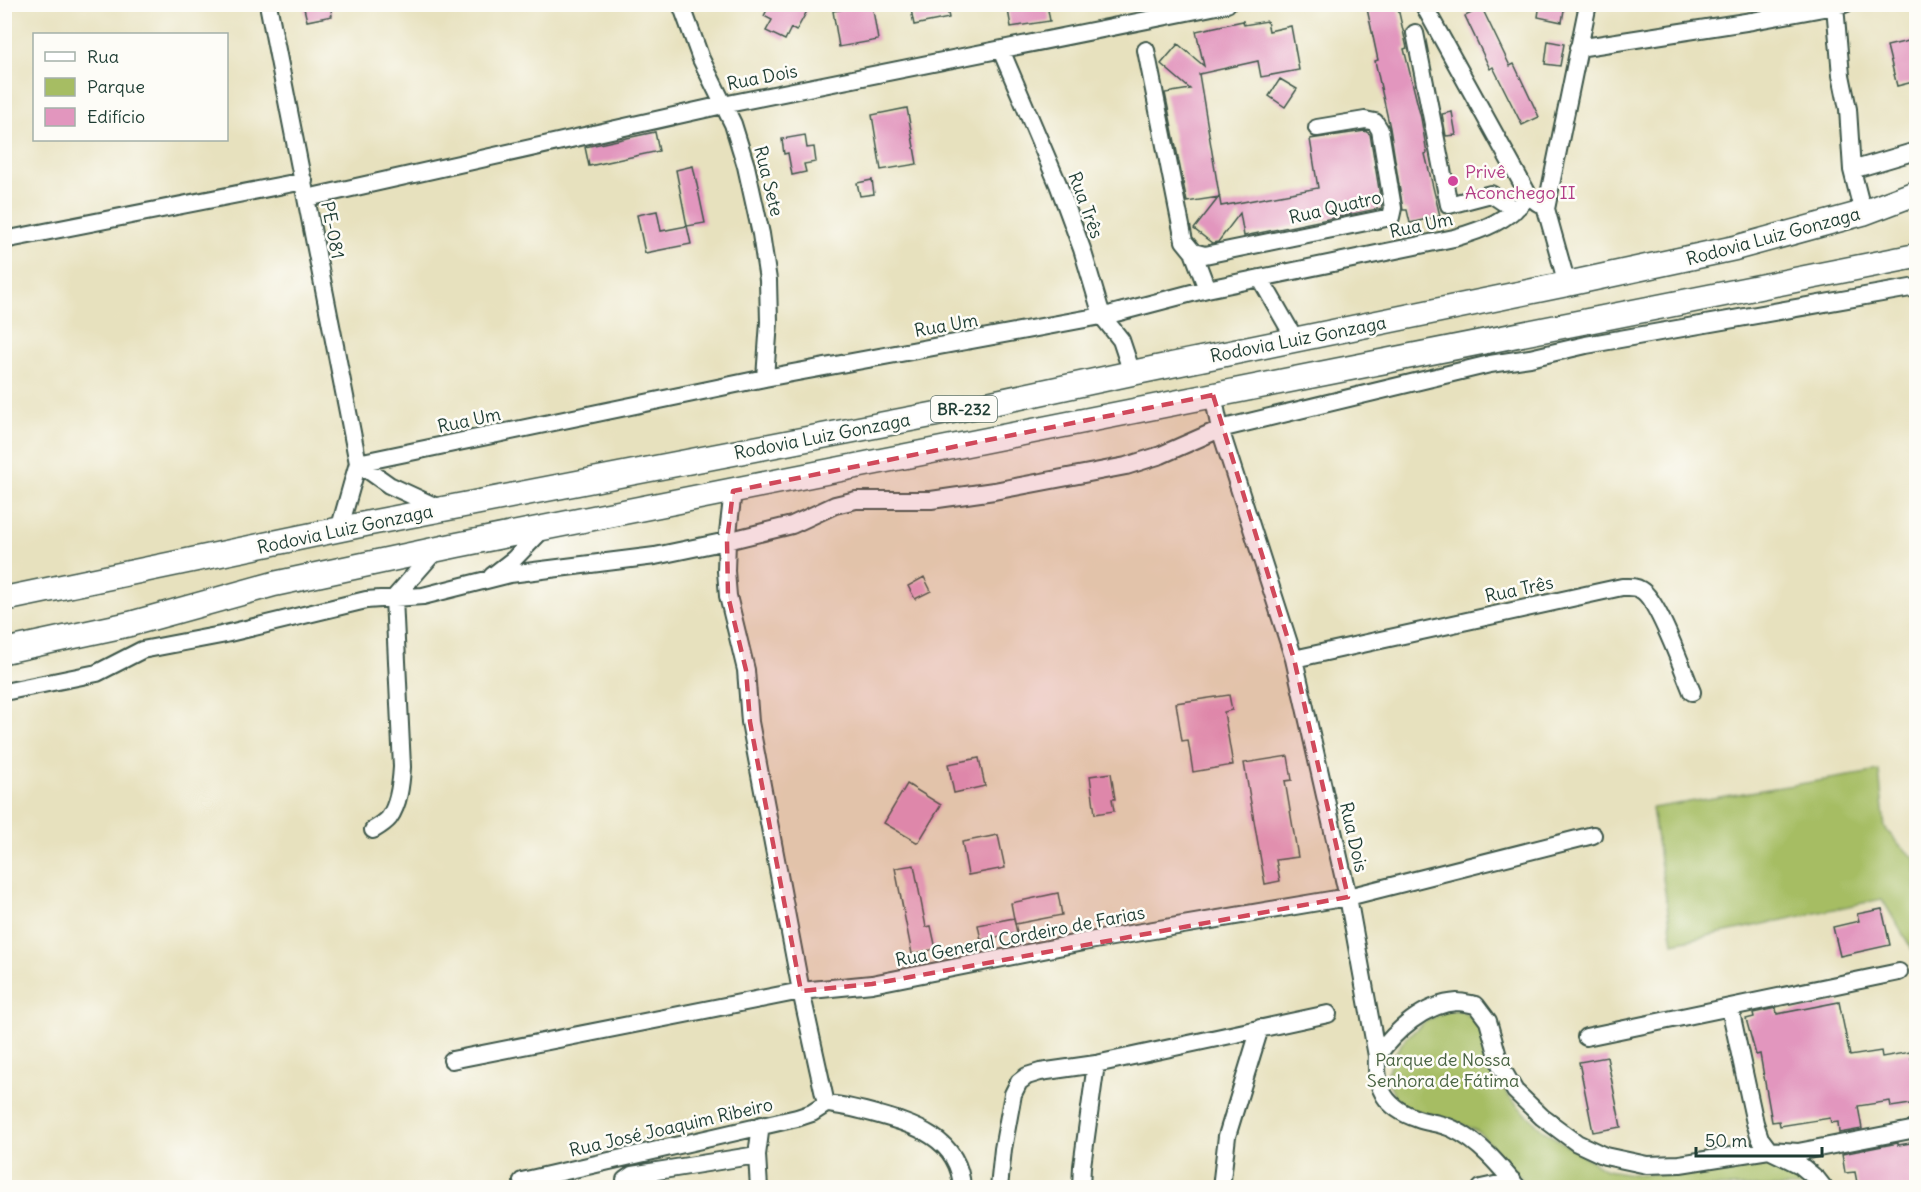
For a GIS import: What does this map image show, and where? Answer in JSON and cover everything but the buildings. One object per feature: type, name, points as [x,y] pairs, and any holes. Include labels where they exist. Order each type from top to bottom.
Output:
[{"type":"highway","name":"Rodovia Luiz Gonzaga","points":[[4,599],[441,509],[978,406],[1295,339],[1567,285],[1735,248],[1863,213],[1917,193]]},
{"type":"highway","name":"Rodovia Luiz Gonzaga","points":[[4,651],[130,624],[274,584],[438,549],[1917,256]]},
{"type":"street","name":"PE-081","points":[[268,4],[358,463]]},
{"type":"street","name":"Rua Sete","points":[[681,4],[701,59],[733,124],[743,155],[761,234],[768,290],[765,378]]},
{"type":"street","name":"Rua Dois","points":[[307,198],[723,105],[1227,4]]},
{"type":"street","points":[[1423,4],[1529,196],[1546,208]]},
{"type":"street","points":[[1567,285],[1546,208],[1588,4]]},
{"type":"street","points":[[1578,48],[1840,5],[1841,75],[1848,109],[1852,170],[1863,213]]},
{"type":"street","points":[[1415,33],[1450,211],[1491,194],[1515,210]]},
{"type":"street","name":"Rua Três","points":[[1001,50],[1058,184],[1082,249],[1102,316],[1121,340],[1132,373]]},
{"type":"street","points":[[1146,50],[1184,241],[1199,254],[1205,284]]},
{"type":"street","name":"Rua Quatro","points":[[1199,254],[1391,217],[1394,208],[1378,126],[1372,120],[1365,120],[1317,128]]},
{"type":"street","points":[[1852,170],[1917,151]]},
{"type":"street","points":[[4,240],[304,181]]},
{"type":"street","name":"Rua Um","points":[[358,463],[765,378],[1102,316],[1205,284],[1260,278],[1454,238],[1501,221],[1529,196]]},
{"type":"street","points":[[1260,278],[1295,339]]},
{"type":"street","points":[[4,692],[97,673],[142,650],[221,636],[366,600],[423,596],[486,580],[544,569],[654,556],[792,525],[835,505],[856,500],[931,500],[994,491],[1126,466],[1161,455],[1220,429],[1490,364],[1530,358],[1609,340],[1917,287]]},
{"type":"street","name":"Rua Dois","points":[[1213,395],[1220,429],[1294,659],[1348,897],[1377,1056],[1376,1068],[1381,1092],[1394,1109],[1417,1119],[1451,1128],[1473,1140],[1516,1184]]},
{"type":"street","points":[[339,530],[358,463],[389,485],[441,509]]},
{"type":"street","points":[[734,491],[727,541],[728,596],[747,670],[750,722],[801,991],[826,1104],[838,1104],[903,1121],[927,1131],[953,1155],[961,1173],[962,1188]]},
{"type":"street","points":[[486,580],[514,559],[544,528]]},
{"type":"street","points":[[373,830],[388,820],[392,812],[400,788],[402,767],[394,598],[438,549]]},
{"type":"street","name":"Rua Três","points":[[1294,659],[1550,602],[1622,587],[1635,587],[1648,595],[1658,612],[1692,692]]},
{"type":"street","name":"Rua General Cordeiro de Farias","points":[[452,1060],[801,991],[872,984],[1083,942],[1348,897],[1593,835]]},
{"type":"street","points":[[1586,1037],[1899,972]]},
{"type":"street","points":[[1377,1056],[1390,1037],[1409,1022],[1434,1008],[1457,1002],[1476,1005],[1488,1020],[1501,1067],[1515,1091],[1542,1117],[1577,1143],[1605,1156],[1647,1165],[1680,1164],[1769,1150],[1798,1152],[1917,1129]]},
{"type":"street","points":[[1730,1008],[1755,1123],[1761,1138],[1769,1150],[1800,1165],[1824,1188]]},
{"type":"street","points":[[999,1188],[1013,1094],[1019,1082],[1027,1076],[1096,1064],[1328,1014]]},
{"type":"street","points":[[1221,1188],[1227,1136],[1260,1028]]},
{"type":"street","points":[[1081,1188],[1096,1064]]},
{"type":"street","name":"Rua José Joaquim Ribeiro","points":[[522,1181],[806,1115],[826,1104]]},
{"type":"street","points":[[759,1188],[757,1155],[761,1125]]},
{"type":"street","points":[[625,1188],[625,1180],[632,1175],[757,1155]]},
{"type":"street","points":[[1481,1188],[1516,1184]]},
{"type":"highlighted area","points":[[1213,395],[1294,659],[1348,897],[872,984],[801,991],[750,722],[746,670],[728,596],[727,541],[733,491]]},
{"type":"green space","points":[[1879,771],[1885,828],[1899,845],[1916,859],[1916,956],[1882,899],[1673,943],[1652,808]]},
{"type":"green space","name":"Parque de Nossa Senhora de Fátima","points":[[1460,1010],[1476,1020],[1485,1039],[1493,1071],[1510,1098],[1544,1131],[1606,1170],[1641,1175],[1749,1164],[1777,1167],[1808,1187],[1529,1187],[1479,1132],[1451,1119],[1406,1108],[1394,1096],[1387,1075],[1393,1056],[1405,1039],[1426,1021],[1444,1012]]},
{"type":"place","name":"Privê Aconchego II","points":[[1453,181]]}]
